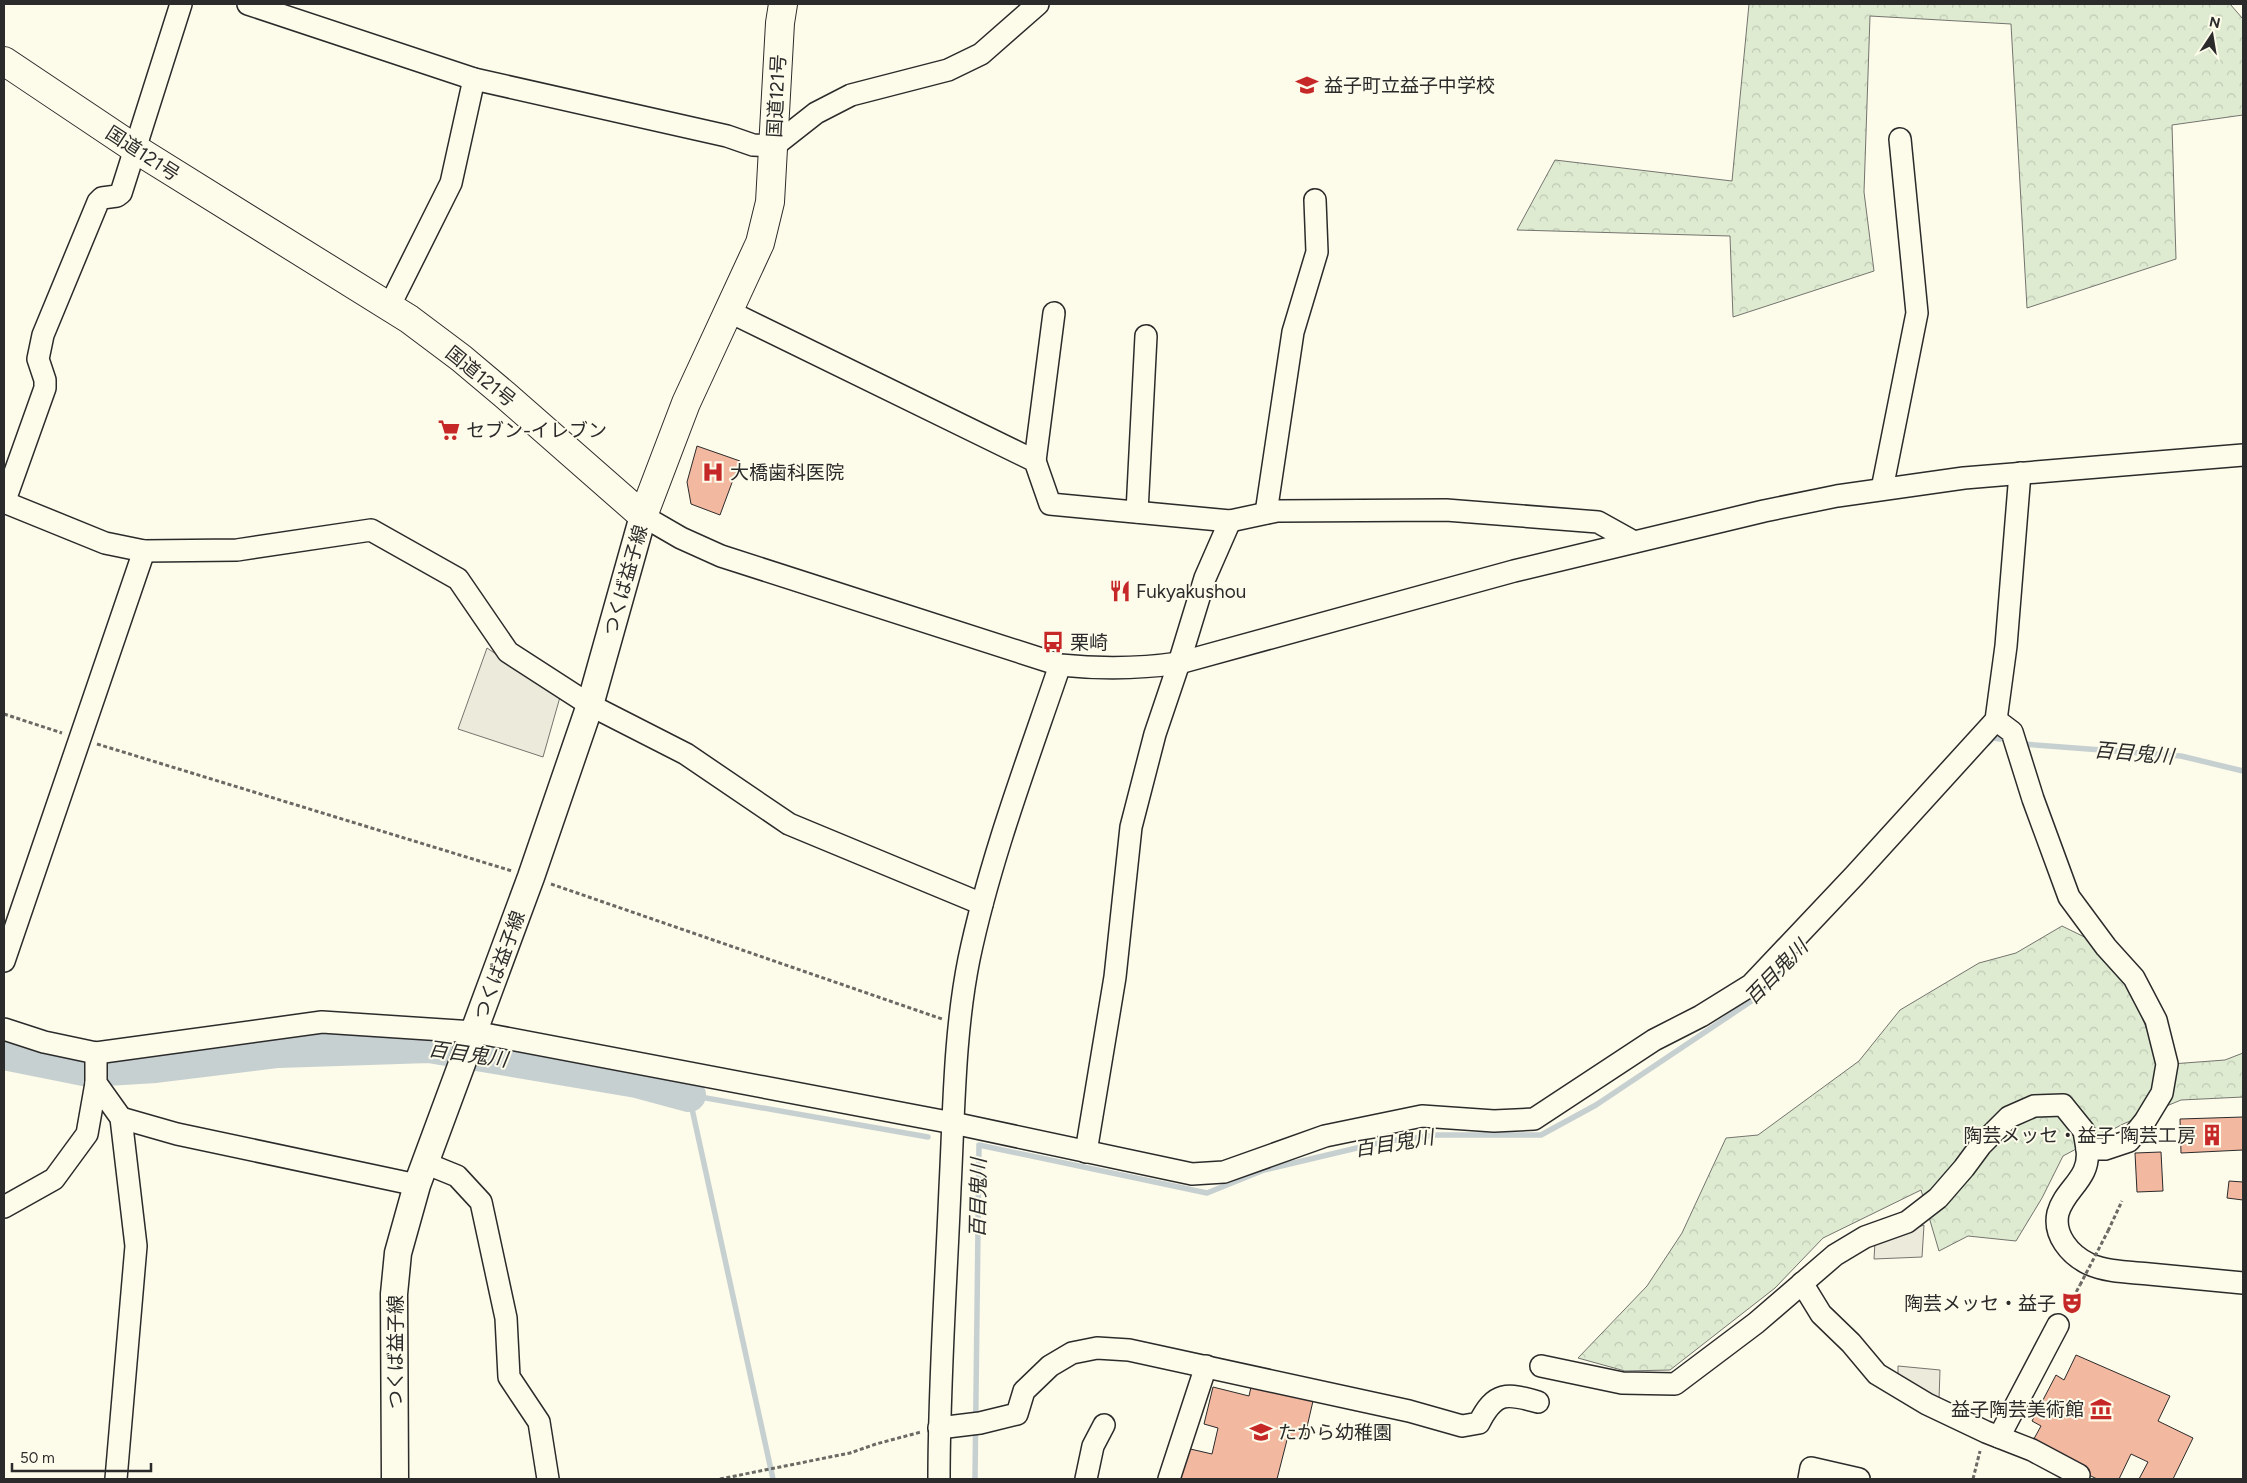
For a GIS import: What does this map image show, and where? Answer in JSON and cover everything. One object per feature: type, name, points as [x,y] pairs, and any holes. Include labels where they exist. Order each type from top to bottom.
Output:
[{"type":"highway","name":"国道121号","points":[[4,61],[134,148],[389,307],[468,364],[643,516],[686,403],[760,244],[770,202],[780,23],[783,4]]},
{"type":"main road","name":"つくば益子線","points":[[395,1479],[394,1294],[398,1253],[421,1174],[531,877],[590,705],[643,516]]},
{"type":"street","points":[[181,4],[121,193],[117,196],[102,198],[98,202],[43,334],[38,359],[39,367],[45,380],[45,388],[4,502],[105,543],[144,551],[237,550],[371,530],[458,579],[508,652],[590,705],[686,754],[789,824],[982,904]]},
{"type":"street","points":[[248,4],[474,79],[727,136],[753,145],[774,146],[816,113],[851,95],[948,70],[981,54],[1038,4]]},
{"type":"street","points":[[389,307],[452,183],[474,79]]},
{"type":"street","points":[[1882,489],[1917,313],[1900,139]]},
{"type":"street","points":[[1266,513],[1293,332],[1317,252],[1315,200]]},
{"type":"street","points":[[728,311],[1035,461]]},
{"type":"street","points":[[1054,314],[1035,461],[1050,504],[1230,521],[1277,511],[1446,510],[1598,522],[1634,542]]},
{"type":"street","points":[[1137,512],[1146,336]]},
{"type":"street","points":[[643,516],[681,538],[721,556],[1060,665],[1132,668],[1179,663],[1514,571],[1764,511],[1882,489],[2020,473],[2243,455]]},
{"type":"street","points":[[4,1028],[44,1042],[96,1053],[322,1022],[953,1123],[1192,1174],[1224,1172],[1324,1136],[1422,1116],[1494,1121],[1534,1119],[1654,1040],[1701,1016],[1751,985],[1862,868],[1996,720],[2006,646],[2020,473]]},
{"type":"street","points":[[1086,1152],[1115,978],[1131,827],[1155,734],[1205,578],[1230,521]]},
{"type":"street","points":[[4,961],[144,551]]},
{"type":"street","points":[[939,1479],[938,1428],[959,1026],[969,962],[982,904],[1060,665]]},
{"type":"street","points":[[1996,720],[2012,732],[2033,799],[2069,897],[2106,948],[2134,978],[2156,1020],[2167,1064],[2162,1093],[2145,1121],[2129,1141],[2105,1149],[2087,1149]]},
{"type":"street","points":[[4,1207],[54,1179],[86,1134],[96,1083],[96,1053]]},
{"type":"street","points":[[96,1083],[121,1118],[136,1246],[116,1479]]},
{"type":"street","points":[[1541,1366],[1622,1383],[1675,1384],[1756,1323],[1835,1255],[1865,1237],[1907,1222],[1938,1198],[1964,1168],[1981,1144],[2009,1117],[2034,1106],[2064,1105],[2084,1131],[2089,1161],[2080,1180],[2058,1212],[2058,1234],[2069,1251],[2089,1264],[2112,1270],[2243,1283]]},
{"type":"street","points":[[121,1118],[177,1134],[421,1174],[457,1176],[481,1202],[506,1318],[509,1377],[539,1422],[548,1479]]},
{"type":"street","points":[[1802,1283],[1821,1314],[1877,1374],[1927,1404],[2032,1450],[2079,1475]]},
{"type":"street","points":[[1992,1434],[2058,1325]]},
{"type":"street","points":[[938,1428],[980,1423],[1017,1414],[1024,1391],[1050,1366],[1072,1353],[1097,1348],[1129,1350],[1206,1366],[1409,1411],[1462,1426],[1479,1423],[1487,1407],[1496,1398],[1513,1395],[1538,1402]]},
{"type":"street","points":[[1169,1479],[1206,1366]]},
{"type":"street","points":[[1086,1479],[1093,1446],[1104,1425]]},
{"type":"street","points":[[1808,1479],[1811,1468],[1859,1479]]},
{"type":"path","points":[[4,714],[531,877],[959,1026]]},
{"type":"path","points":[[2058,1325],[2122,1201]]},
{"type":"path","points":[[720,1479],[850,1453],[876,1444],[938,1428]]},
{"type":"path","points":[[1973,1479],[1992,1434]]},
{"type":"green space","points":[[1749,4],[2230,4],[2243,19],[2243,115],[2172,125],[2176,259],[2027,308],[2011,24],[1870,16],[1864,192],[1874,271],[1733,317],[1730,236],[1517,230],[1555,160],[1732,181]]},
{"type":"green space","points":[[2062,926],[2117,953],[2149,1035],[2158,1065],[2225,1060],[2243,1053],[2243,1097],[2181,1100],[2123,1124],[2063,1156],[2042,1198],[2016,1241],[1968,1236],[1939,1251],[1921,1190],[1823,1238],[1775,1288],[1670,1370],[1625,1371],[1578,1358],[1647,1286],[1682,1233],[1726,1138],[1758,1135],[1859,1061],[1900,1010],[1979,963],[2016,953]]},
{"type":"shaded area","points":[[487,648],[560,697],[543,757],[458,729]]},
{"type":"shaded area","points":[[1924,1225],[1922,1257],[1874,1259],[1875,1242]]},
{"type":"shaded area","points":[[1898,1366],[1940,1370],[1939,1400],[1898,1380]]},
{"type":"building","name":"大橋歯科医院","points":[[697,446],[740,461],[720,515],[691,504],[687,482]]},
{"type":"building","name":"陶芸メッセ・益子 陶芸工房","points":[[2243,1117],[2243,1150],[2181,1153],[2180,1119]]},
{"type":"building","points":[[2161,1152],[2163,1191],[2137,1192],[2135,1153]]},
{"type":"building","points":[[2229,1181],[2243,1182],[2243,1200],[2227,1198]]},
{"type":"building","name":"益子陶芸美術館","points":[[2076,1355],[2170,1396],[2158,1421],[2193,1438],[2173,1479],[2139,1479],[2148,1462],[2131,1454],[2119,1479],[2097,1479],[2030,1446],[2041,1426],[2032,1421],[2056,1375],[2064,1380]]},
{"type":"building","name":"たから幼稚園","points":[[1213,1387],[1249,1396],[1251,1387],[1313,1401],[1304,1440],[1288,1436],[1277,1479],[1178,1479],[1186,1448],[1212,1454],[1218,1428],[1204,1424]]},
{"type":"waterway","name":"百目鬼川","points":[[1988,743],[1993,738],[2000,739]]},
{"type":"waterway","name":"百目鬼川","points":[[2023,744],[2181,756],[2243,771]]},
{"type":"waterway","name":"百目鬼川","points":[[975,1479],[979,1145],[1207,1193],[1264,1170],[1382,1142],[1436,1135],[1541,1135],[1596,1105],[1753,1000],[1786,963]]},
{"type":"waterway","name":"百目鬼川","points":[[4,1053],[89,1070],[156,1066],[278,1051],[429,1046],[637,1081],[689,1095]]},
{"type":"waterway","points":[[773,1479],[689,1095],[928,1137]]},
{"type":"place","name":"益子町立益子中学校","points":[[1307,85]]},
{"type":"place","name":"セブン-イレブン","points":[[449,430]]},
{"type":"place","name":"大橋歯科医院","points":[[713,472]]},
{"type":"place","name":"Fukyakushou","points":[[1120,591]]},
{"type":"place","name":"栗崎","points":[[1053,642]]},
{"type":"place","name":"陶芸メッセ・益子 陶芸工房","points":[[2212,1135]]},
{"type":"place","name":"陶芸メッセ・益子","points":[[2072,1303]]},
{"type":"place","name":"益子陶芸美術館","points":[[2101,1409]]},
{"type":"place","name":"たから幼稚園","points":[[1261,1432]]}]
